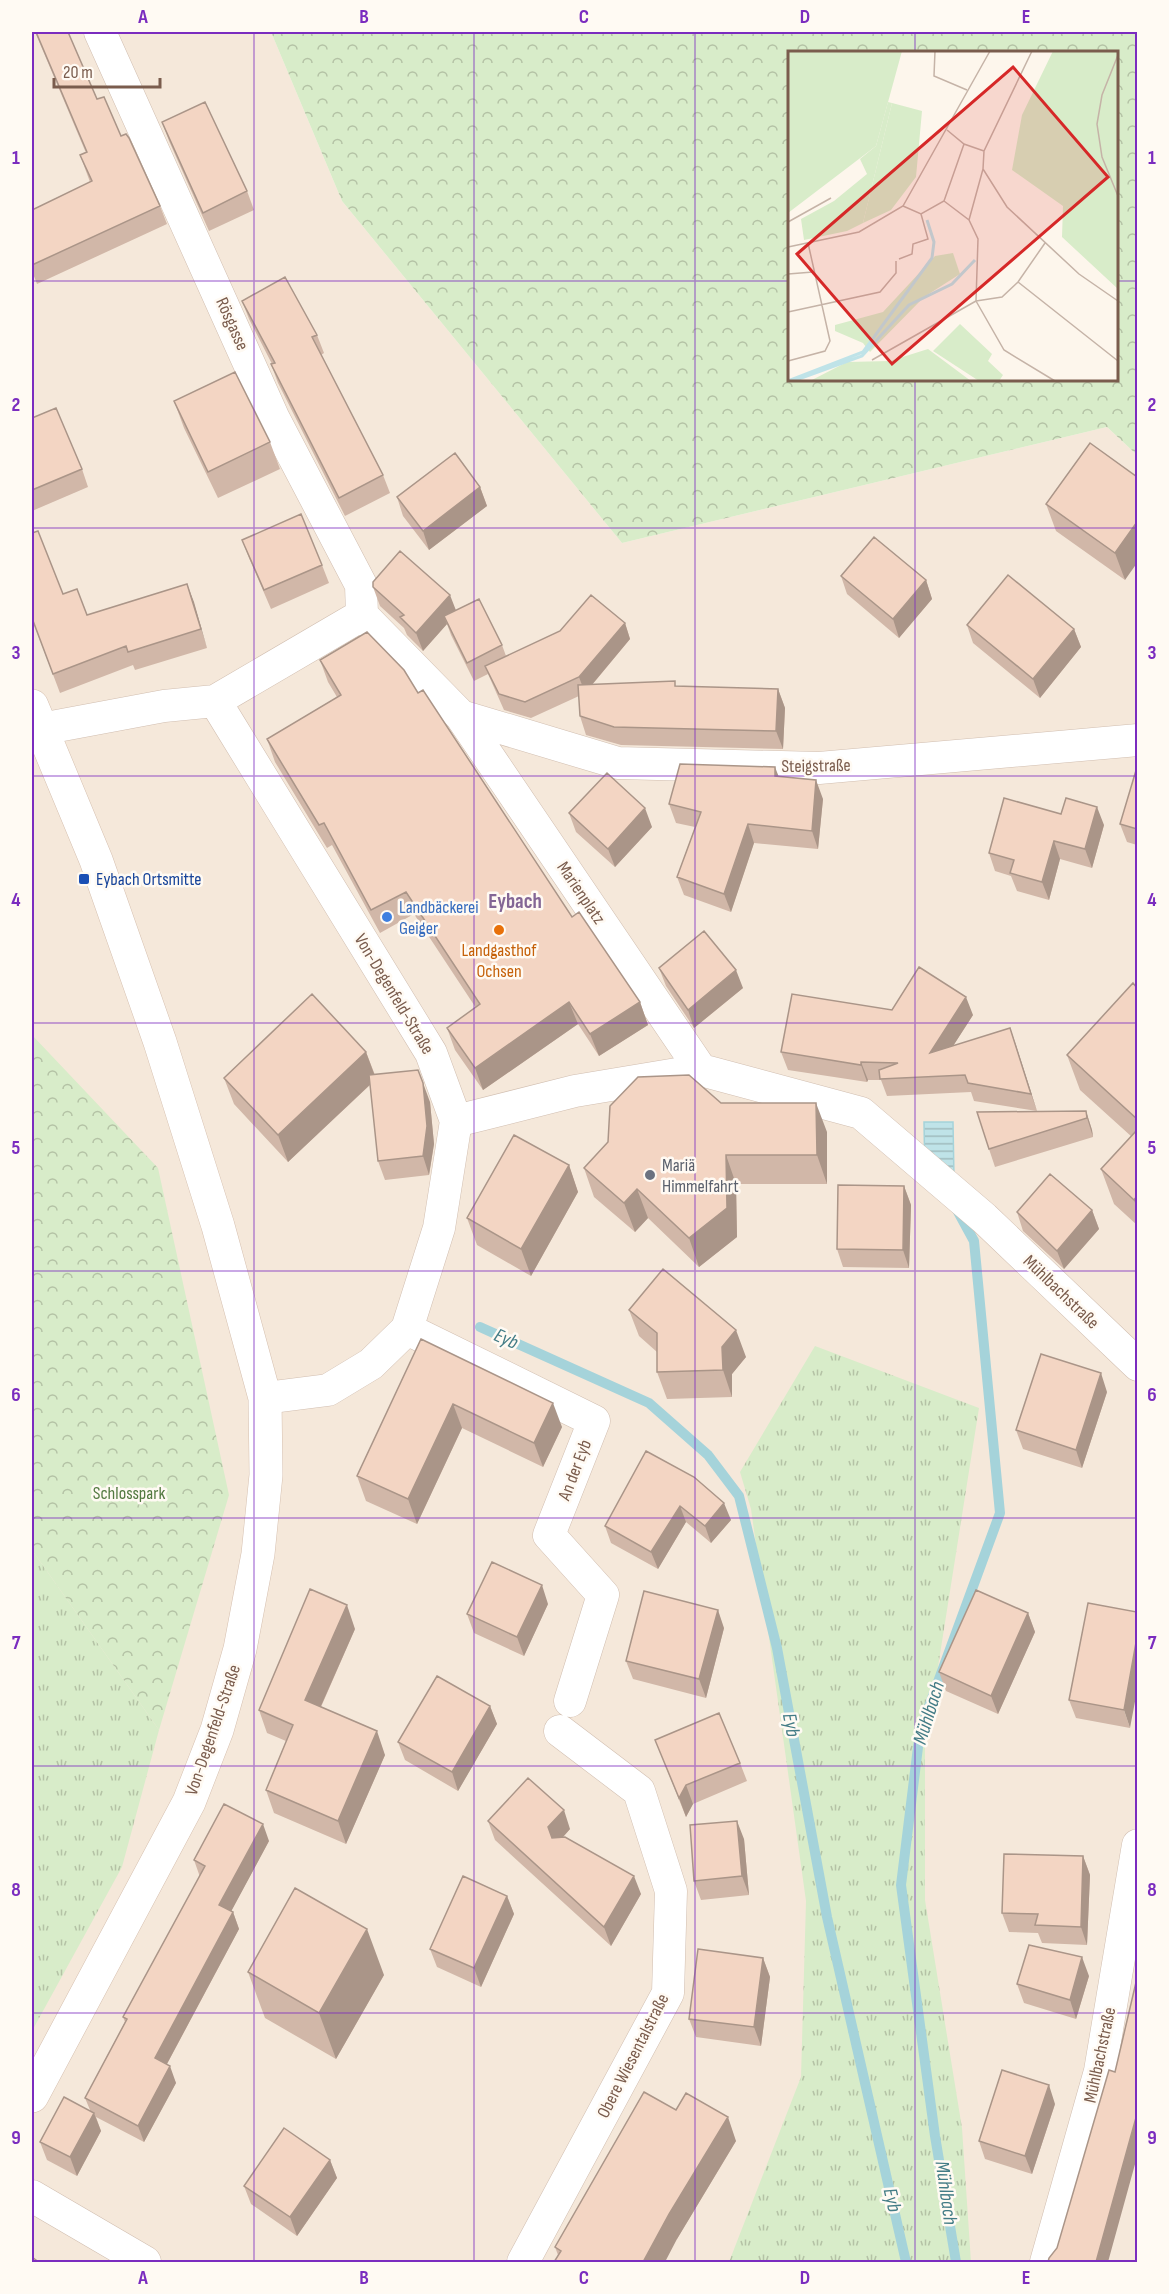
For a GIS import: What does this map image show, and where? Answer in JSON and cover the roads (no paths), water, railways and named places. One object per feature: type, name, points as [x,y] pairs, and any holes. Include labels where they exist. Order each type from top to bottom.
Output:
[{"type":"main road","name":"Von-Degenfeld-Straße","points":[[32,2096],[189,1802],[217,1730],[240,1649],[258,1554],[266,1475],[265,1398],[218,1226],[160,1042],[96,860],[36,717]]},
{"type":"street","name":"Rösgasse","points":[[100,32],[274,419],[361,585],[362,615]]},
{"type":"street","points":[[215,701],[362,615]]},
{"type":"street","name":"Steigstraße","points":[[362,615],[461,717],[618,763],[819,768],[1137,740]]},
{"type":"street","name":"Von-Degenfeld-Straße","points":[[36,717],[215,701],[431,1053],[456,1121],[439,1228],[407,1329],[371,1364],[328,1390],[265,1398]]},
{"type":"street","name":"Marienplatz","points":[[461,717],[701,1070]]},
{"type":"street","points":[[456,1121],[575,1091],[701,1070]]},
{"type":"street","name":"Mühlbachstraße","points":[[701,1070],[861,1113],[984,1218],[1137,1365]]},
{"type":"street","name":"An der Eyb","points":[[407,1329],[594,1421],[549,1536],[603,1595],[570,1701]]},
{"type":"street","name":"Obere Wiesentalstraße","points":[[523,2262],[668,1993],[671,1891],[639,1791],[560,1731]]},
{"type":"street","name":"Mühlbachstraße","points":[[1046,2262],[1100,2071],[1137,1845]]},
{"type":"street","points":[[32,2196],[146,2262]]},
{"type":"water","points":[[924,1122],[953,1122],[954,1178],[925,1179]]},
{"type":"waterway","name":"Mühlbach","points":[[956,1208],[974,1241],[1000,1513],[920,1731],[901,1885],[935,2136],[956,2262]]},
{"type":"waterway","name":"Eyb","points":[[480,1327],[649,1403],[708,1455],[739,1496],[777,1648],[827,1917],[906,2262]]},
{"type":"place","name":"Eybach Ortsmitte","points":[[84,879]]},
{"type":"place","name":"Landbäckerei Geiger","points":[[387,917]]},
{"type":"place","name":"Landgasthof Ochsen","points":[[499,930]]},
{"type":"place","name":"Mariä Himmelfahrt","points":[[650,1175]]},
{"type":"district","name":"Eybach","points":[[515,901]]},
{"type":"park label","name":"Schlosspark","points":[[129,1493]]}]
